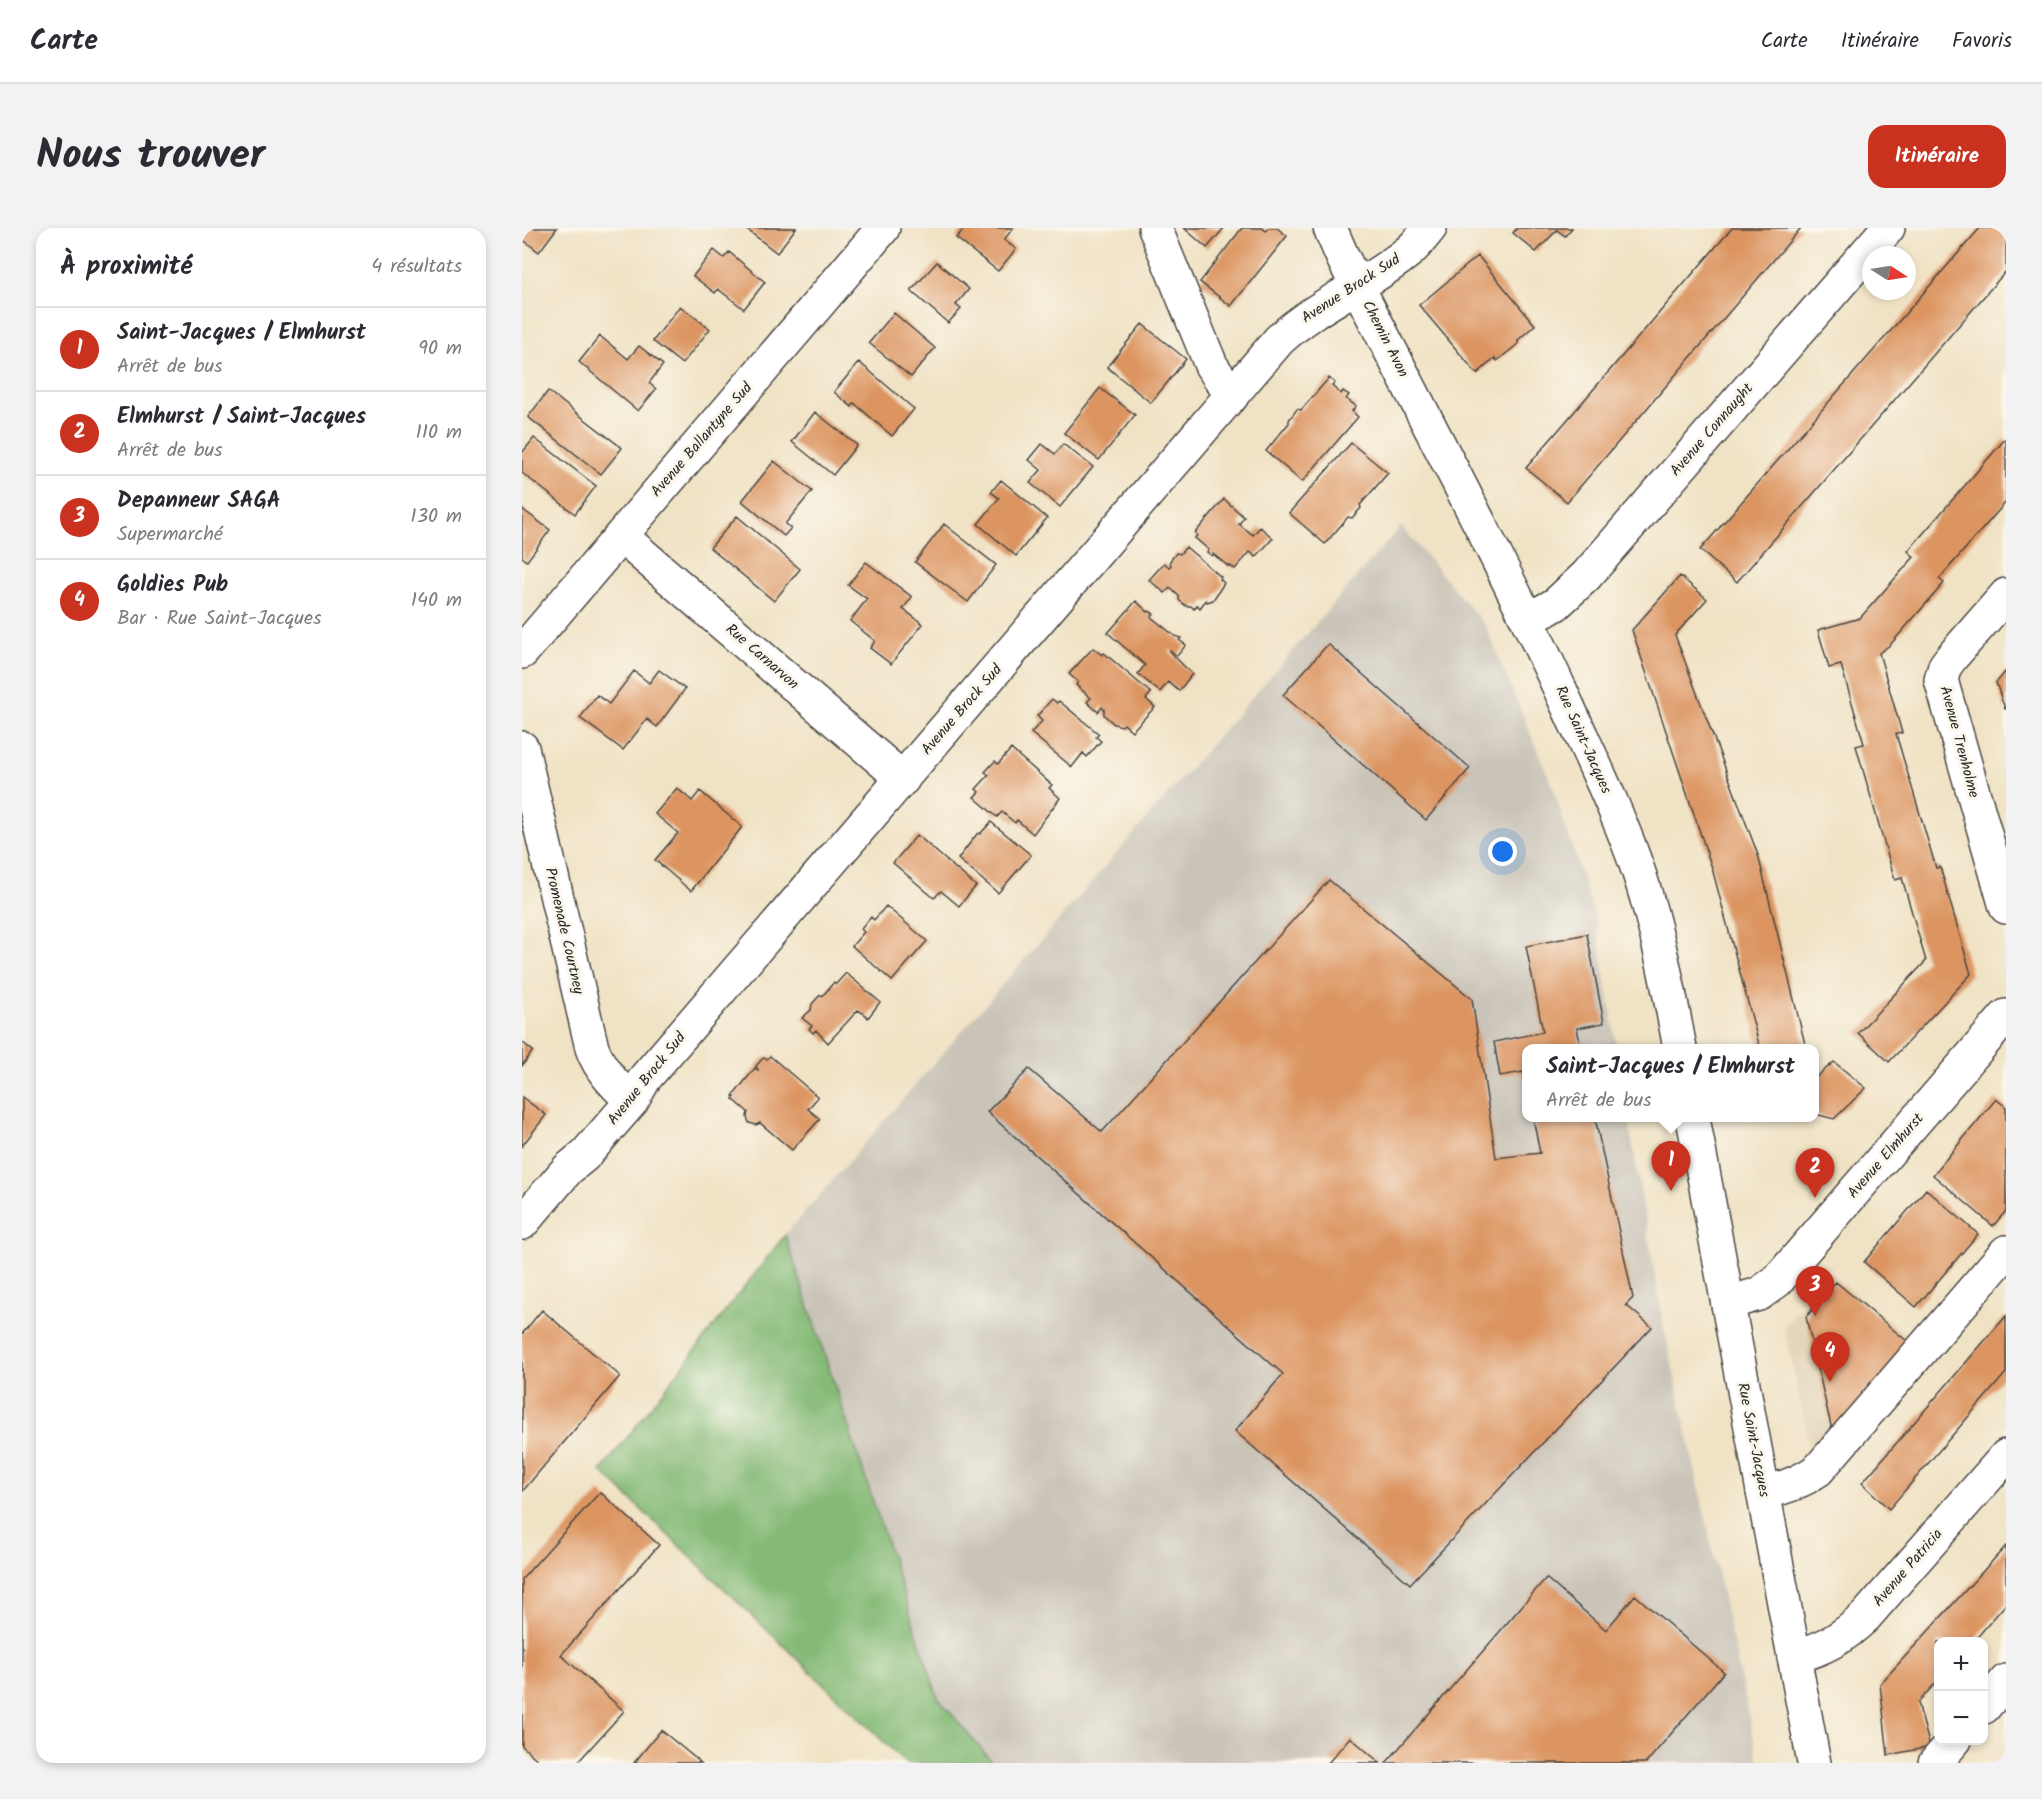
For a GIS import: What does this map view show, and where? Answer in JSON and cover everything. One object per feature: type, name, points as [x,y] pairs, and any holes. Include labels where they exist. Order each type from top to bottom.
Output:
[{"type":"street","name":"Avenue Ballantyne Sud","points":[[522,652],[883,228]]},
{"type":"street","points":[[1155,228],[1211,365],[1232,396]]},
{"type":"street","name":"Chemin Avon","points":[[1330,228],[1440,449]]},
{"type":"street","name":"Avenue Brock Sud","points":[[522,1223],[568,1169],[585,1155],[632,1101],[653,1069],[1279,340],[1296,324],[1403,256],[1430,228]]},
{"type":"street","name":"Avenue Connaught","points":[[1528,620],[1556,604],[1586,576],[1887,228]]},
{"type":"street","name":"Rue Saint-Jacques","points":[[1440,449],[1528,620],[1613,807],[1639,873],[1659,945],[1679,1044]]},
{"type":"street","name":"Rue Carnarvon","points":[[621,536],[903,778]]},
{"type":"street","name":"Avenue Trenholme","points":[[2006,595],[1951,658],[1945,666],[1941,680],[2006,907]]},
{"type":"street","name":"Promenade Courtney","points":[[522,748],[592,1047],[605,1074],[632,1101]]},
{"type":"street","name":"Avenue Elmhurst","points":[[1728,1303],[1759,1294],[1777,1281],[2006,1016]]},
{"type":"street","name":"Rue Saint-Jacques","points":[[1694,1122],[1814,1763]]},
{"type":"street","points":[[1763,1492],[1796,1483],[1818,1470],[2006,1252]]},
{"type":"street","name":"Avenue Patricia","points":[[1794,1657],[1833,1643],[1866,1616],[2006,1456]]},
{"type":"street","points":[[1988,1701],[2006,1681]]},
{"type":"street","points":[[1935,1763],[1951,1745]]},
{"type":"shaded area","points":[[1401,526],[1486,627],[1552,785],[1595,917],[1616,1044],[1522,1044],[1522,1122],[1629,1122],[1663,1323],[1759,1763],[993,1763],[938,1698],[785,1235]]},
{"type":"shaded area","points":[[1830,1273],[1918,1344],[1812,1459],[1784,1327]]},
{"type":"green space","points":[[785,1235],[938,1698],[993,1763],[906,1763],[601,1471]]},
{"type":"building","points":[[522,228],[557,228],[539,252],[522,239]]},
{"type":"building","points":[[745,228],[796,228],[777,253]]},
{"type":"building","points":[[965,228],[1013,228],[1004,240],[1016,249],[998,271],[956,238]]},
{"type":"building","points":[[1184,228],[1224,228],[1207,248]]},
{"type":"building","points":[[1242,228],[1262,228],[1266,231],[1268,228],[1277,228],[1287,236],[1231,306],[1200,282]]},
{"type":"building","points":[[1517,228],[1572,228],[1565,236],[1557,230],[1536,252],[1513,233]]},
{"type":"building","points":[[1732,228],[1801,228],[1567,502],[1526,468]]},
{"type":"building","points":[[1980,228],[2006,228],[2006,271],[1737,582],[1700,550]]},
{"type":"building","points":[[714,250],[724,258],[729,252],[765,282],[744,309],[718,289],[715,293],[693,276]]},
{"type":"building","points":[[1478,256],[1535,325],[1518,340],[1518,344],[1497,361],[1495,358],[1477,374],[1419,305]]},
{"type":"building","points":[[937,262],[969,289],[956,305],[961,309],[948,323],[911,291]]},
{"type":"building","points":[[680,306],[710,329],[682,364],[653,341]]},
{"type":"building","points":[[894,313],[935,348],[911,377],[869,343]]},
{"type":"building","points":[[1142,324],[1186,359],[1151,403],[1107,367]]},
{"type":"building","points":[[600,336],[628,359],[639,346],[663,365],[649,383],[656,389],[638,411],[579,362]]},
{"type":"building","points":[[859,362],[914,409],[892,436],[854,403],[852,407],[834,392]]},
{"type":"building","points":[[1329,378],[1335,383],[1332,386],[1341,394],[1343,391],[1349,395],[1346,399],[1356,406],[1352,411],[1358,417],[1302,482],[1266,451],[1289,423],[1297,409],[1301,410]]},
{"type":"building","points":[[1100,388],[1135,415],[1099,460],[1064,433]]},
{"type":"building","points":[[548,391],[622,448],[601,474],[528,417]]},
{"type":"building","points":[[815,412],[857,445],[833,475],[792,442]]},
{"type":"building","points":[[534,438],[596,486],[575,514],[522,473],[522,453]]},
{"type":"building","points":[[2006,438],[2006,502],[1939,579],[1944,583],[1890,645],[1879,653],[1902,733],[1896,734],[1936,868],[1940,867],[1971,974],[1889,1062],[1858,1033],[1926,961],[1902,878],[1895,880],[1856,746],[1864,744],[1841,665],[1829,668],[1818,630],[1860,618],[1914,557],[1908,551]]},
{"type":"building","points":[[1351,443],[1388,473],[1360,505],[1361,508],[1352,518],[1348,517],[1325,544],[1289,513]]},
{"type":"building","points":[[1042,444],[1055,454],[1063,444],[1093,467],[1060,507],[1030,483],[1041,470],[1029,460]]},
{"type":"building","points":[[774,461],[812,491],[785,524],[791,528],[784,536],[742,501]]},
{"type":"building","points":[[1001,480],[1047,518],[1016,556],[978,524],[999,498],[991,492]]},
{"type":"building","points":[[1224,499],[1244,517],[1239,524],[1253,535],[1260,527],[1273,538],[1256,557],[1250,552],[1235,569],[1213,554],[1212,556],[1207,552],[1209,550],[1195,538],[1197,535],[1195,533]]},
{"type":"building","points":[[522,509],[550,530],[527,561],[522,557]]},
{"type":"building","points":[[737,516],[800,569],[774,601],[710,548]]},
{"type":"building","points":[[944,524],[996,565],[968,602],[915,562]]},
{"type":"building","points":[[1186,547],[1221,577],[1224,583],[1213,600],[1207,602],[1206,600],[1200,608],[1197,605],[1194,609],[1186,606],[1170,588],[1165,593],[1149,580],[1164,563],[1169,567],[1176,553],[1180,554]]},
{"type":"building","points":[[866,562],[912,597],[903,609],[923,624],[891,664],[870,648],[875,641],[850,621],[867,599],[848,585]]},
{"type":"building","points":[[1680,576],[1707,599],[1675,635],[1758,855],[1805,1044],[1759,1044],[1712,868],[1632,630]]},
{"type":"building","points":[[1136,601],[1148,612],[1154,614],[1151,617],[1175,636],[1181,638],[1179,640],[1186,645],[1177,656],[1169,651],[1192,674],[1179,691],[1168,682],[1160,692],[1138,674],[1145,665],[1108,633]]},
{"type":"building","points":[[1328,644],[1470,768],[1426,820],[1283,695]]},
{"type":"building","points":[[1093,648],[1102,655],[1104,653],[1151,693],[1146,699],[1155,707],[1132,731],[1124,724],[1122,726],[1114,724],[1104,715],[1102,707],[1098,712],[1087,702],[1091,698],[1076,685],[1078,682],[1069,674]]},
{"type":"building","points":[[659,670],[685,689],[657,727],[647,719],[623,750],[580,718],[597,695],[609,704],[634,671],[649,683]]},
{"type":"building","points":[[2006,671],[2006,709],[2005,709],[1996,683]]},
{"type":"building","points":[[1052,699],[1057,703],[1059,701],[1099,734],[1096,737],[1101,741],[1087,757],[1083,753],[1072,767],[1031,733],[1042,721],[1037,716]]},
{"type":"building","points":[[1011,749],[1052,785],[1049,788],[1060,798],[1033,834],[1017,820],[1015,823],[1002,812],[997,817],[974,797],[979,792],[976,789],[989,775],[985,772],[995,761],[998,764]]},
{"type":"building","points":[[677,788],[692,801],[700,791],[742,827],[691,891],[655,860],[678,833],[655,814]]},
{"type":"building","points":[[991,822],[1031,855],[998,893],[958,859],[978,833],[980,834]]},
{"type":"building","points":[[917,835],[976,886],[959,906],[941,891],[934,898],[893,863]]},
{"type":"building","points":[[1329,880],[1472,999],[1496,1158],[1540,1153],[1534,1122],[1596,1122],[1633,1298],[1626,1305],[1652,1327],[1410,1584],[1235,1431],[1283,1374],[987,1112],[1029,1069],[1102,1132]]},
{"type":"building","points":[[886,906],[927,941],[892,981],[852,946],[864,932],[861,929],[871,917],[874,920]]},
{"type":"building","points":[[1587,934],[1604,1023],[1577,1028],[1580,1044],[1522,1044],[1522,1072],[1500,1076],[1494,1042],[1543,1032],[1526,946]]},
{"type":"building","points":[[846,973],[880,1002],[868,1018],[858,1010],[828,1043],[816,1030],[813,1033],[809,1029],[812,1026],[802,1018],[811,1010],[812,1004],[820,995],[825,993],[834,982],[836,984]]},
{"type":"building","points":[[522,1042],[533,1051],[522,1066]]},
{"type":"building","points":[[770,1056],[818,1097],[808,1109],[820,1119],[792,1150],[760,1123],[756,1125],[749,1123],[748,1112],[733,1099],[755,1068],[758,1070],[756,1066],[763,1058],[767,1059]]},
{"type":"building","points":[[1834,1062],[1866,1088],[1834,1119],[1819,1115],[1819,1075]]},
{"type":"building","points":[[522,1097],[546,1115],[522,1146]]},
{"type":"building","points":[[1996,1099],[2006,1107],[2006,1211],[1993,1226],[1933,1175]]},
{"type":"building","points":[[1926,1189],[1978,1234],[1916,1307],[1864,1262]]},
{"type":"building","points":[[1836,1282],[1913,1346],[1834,1439],[1806,1317]]},
{"type":"building","points":[[542,1310],[620,1376],[522,1492],[522,1334]]},
{"type":"building","points":[[2006,1316],[2006,1373],[1889,1509],[1862,1483]]},
{"type":"building","points":[[600,1492],[659,1545],[561,1655],[624,1711],[577,1763],[541,1763],[522,1746],[522,1579]]},
{"type":"building","points":[[2006,1546],[2006,1604],[1977,1637],[1934,1637],[1934,1685],[1918,1703],[1930,1747],[1888,1755],[1880,1684]]},
{"type":"building","points":[[1546,1578],[1606,1630],[1635,1595],[1724,1672],[1646,1763],[1386,1763]]},
{"type":"building","points":[[661,1730],[701,1763],[634,1763]]},
{"type":"building","points":[[1350,1737],[1380,1763],[1328,1763]]},
{"type":"place","name":"Saint-Jacques / Elmhurst","points":[[1671,1191]]},
{"type":"place","name":"Elmhurst / Saint-Jacques","points":[[1815,1198]]},
{"type":"place","name":"Depanneur SAGA","points":[[1815,1316]]},
{"type":"place","name":"Goldies Pub","points":[[1830,1382]]}]
